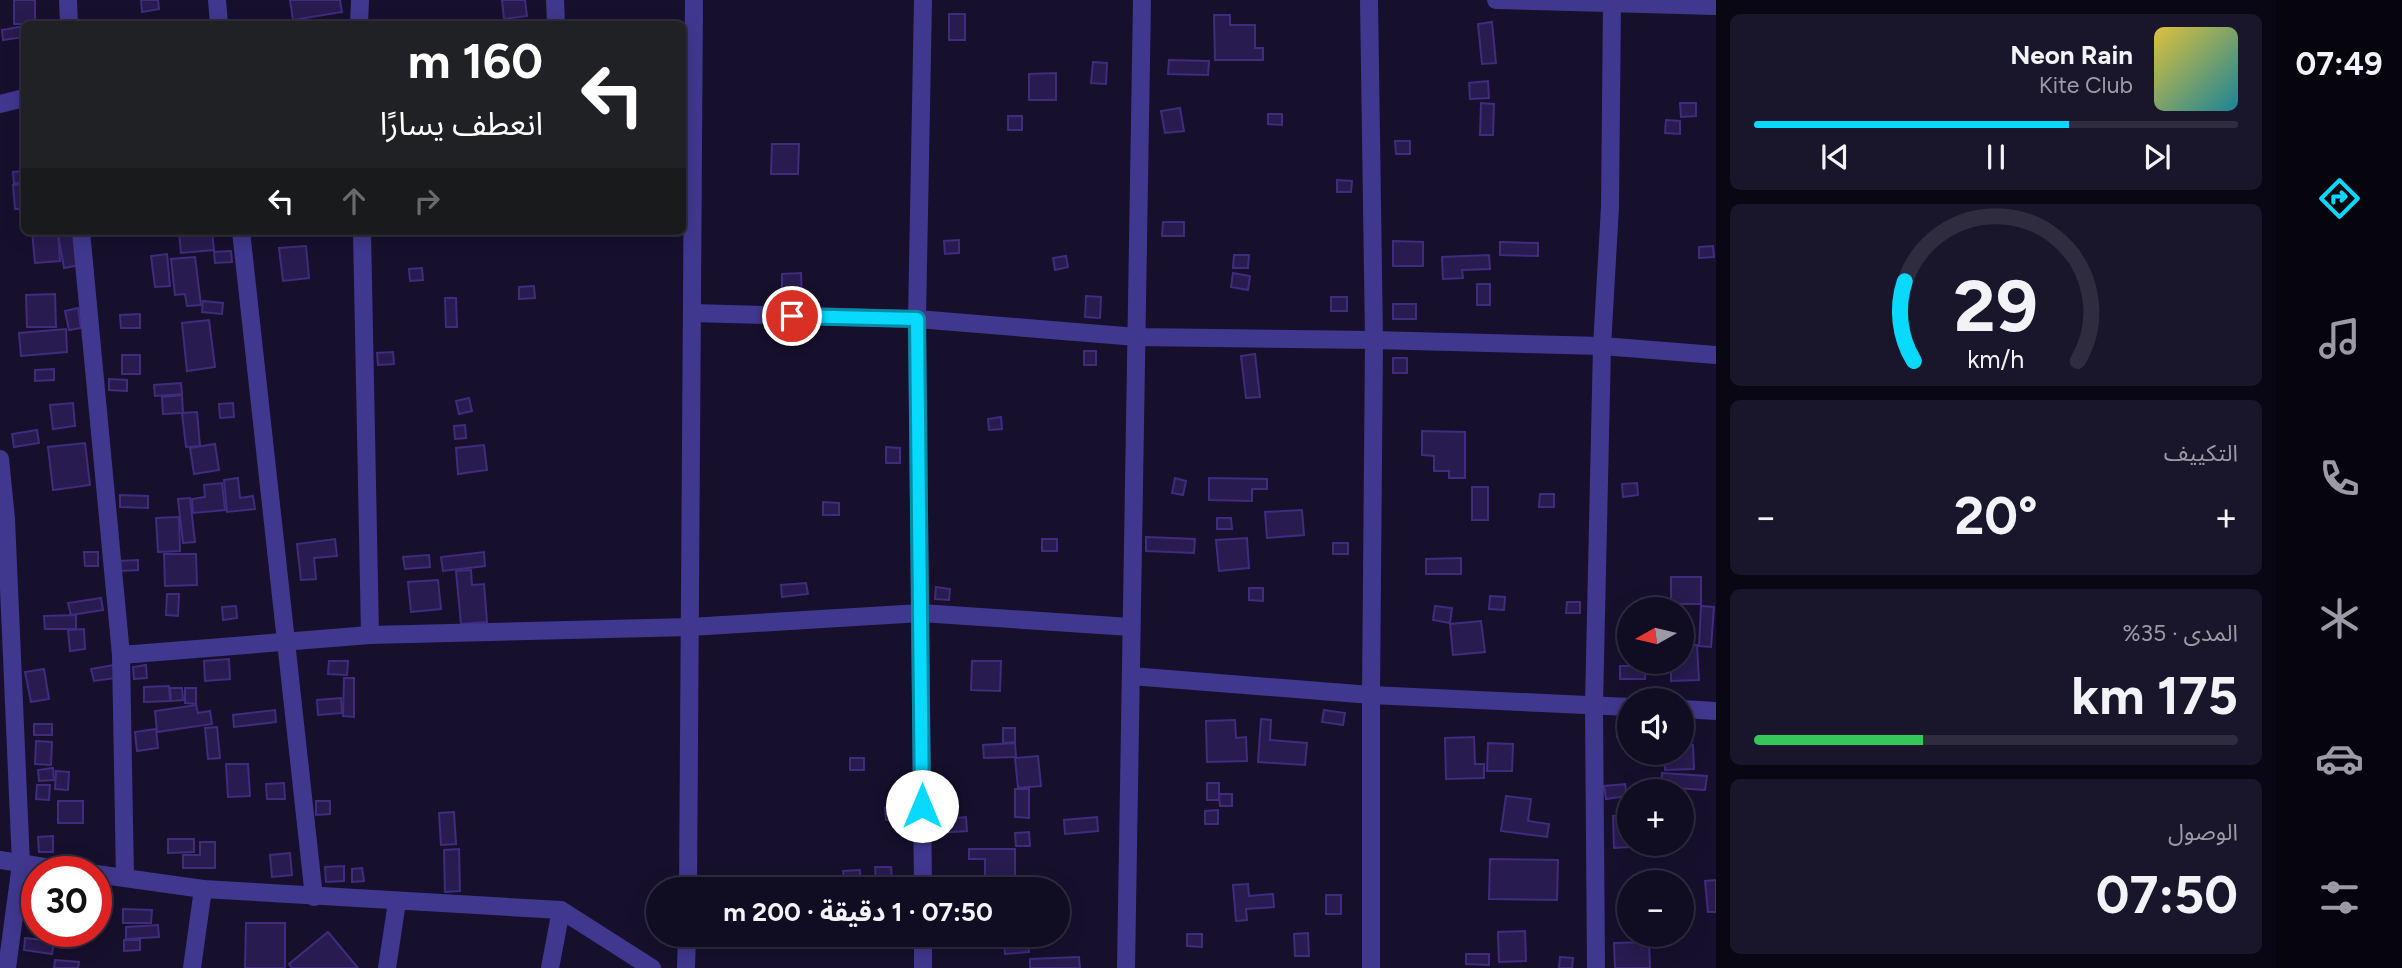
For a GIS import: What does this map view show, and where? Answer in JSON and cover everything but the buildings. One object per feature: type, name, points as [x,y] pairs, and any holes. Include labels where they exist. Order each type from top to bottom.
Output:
[{"type":"street","points":[[68,0],[69,21]]},
{"type":"street","points":[[217,0],[219,21]]},
{"type":"street","points":[[359,21],[360,0]]},
{"type":"street","points":[[555,0],[556,21]]},
{"type":"street","points":[[688,877],[692,313],[688,26],[694,0]]},
{"type":"street","points":[[923,0],[917,319],[923,877]]},
{"type":"street","points":[[1126,968],[1142,0]]},
{"type":"street","points":[[1369,0],[1374,340],[1371,968]]},
{"type":"street","points":[[1496,0],[1716,6]]},
{"type":"street","points":[[1596,968],[1594,705],[1602,346],[1610,207],[1612,2]]},
{"type":"street","points":[[0,104],[21,99]]},
{"type":"street","points":[[81,235],[121,655],[125,878]]},
{"type":"street","points":[[241,235],[314,897]]},
{"type":"street","points":[[362,235],[370,635]]},
{"type":"street","points":[[692,313],[917,319],[1137,337],[1602,346],[1716,355]]},
{"type":"street","points":[[0,459],[21,863],[7,968]]},
{"type":"street","points":[[121,655],[370,635],[690,627],[921,613],[1130,627]]},
{"type":"street","points":[[1130,676],[1371,695],[1617,706]]},
{"type":"street","points":[[1694,710],[1716,711]]},
{"type":"street","points":[[0,860],[21,863]]},
{"type":"street","points":[[112,876],[202,890],[561,910],[652,968]]},
{"type":"street","points":[[192,968],[202,890]]},
{"type":"street","points":[[387,968],[397,902]]},
{"type":"street","points":[[550,968],[561,910]]},
{"type":"street","points":[[686,968],[687,947]]},
{"type":"street","points":[[923,947],[923,968]]},
{"type":"route","points":[[792,316],[917,319],[922,806]]}]
